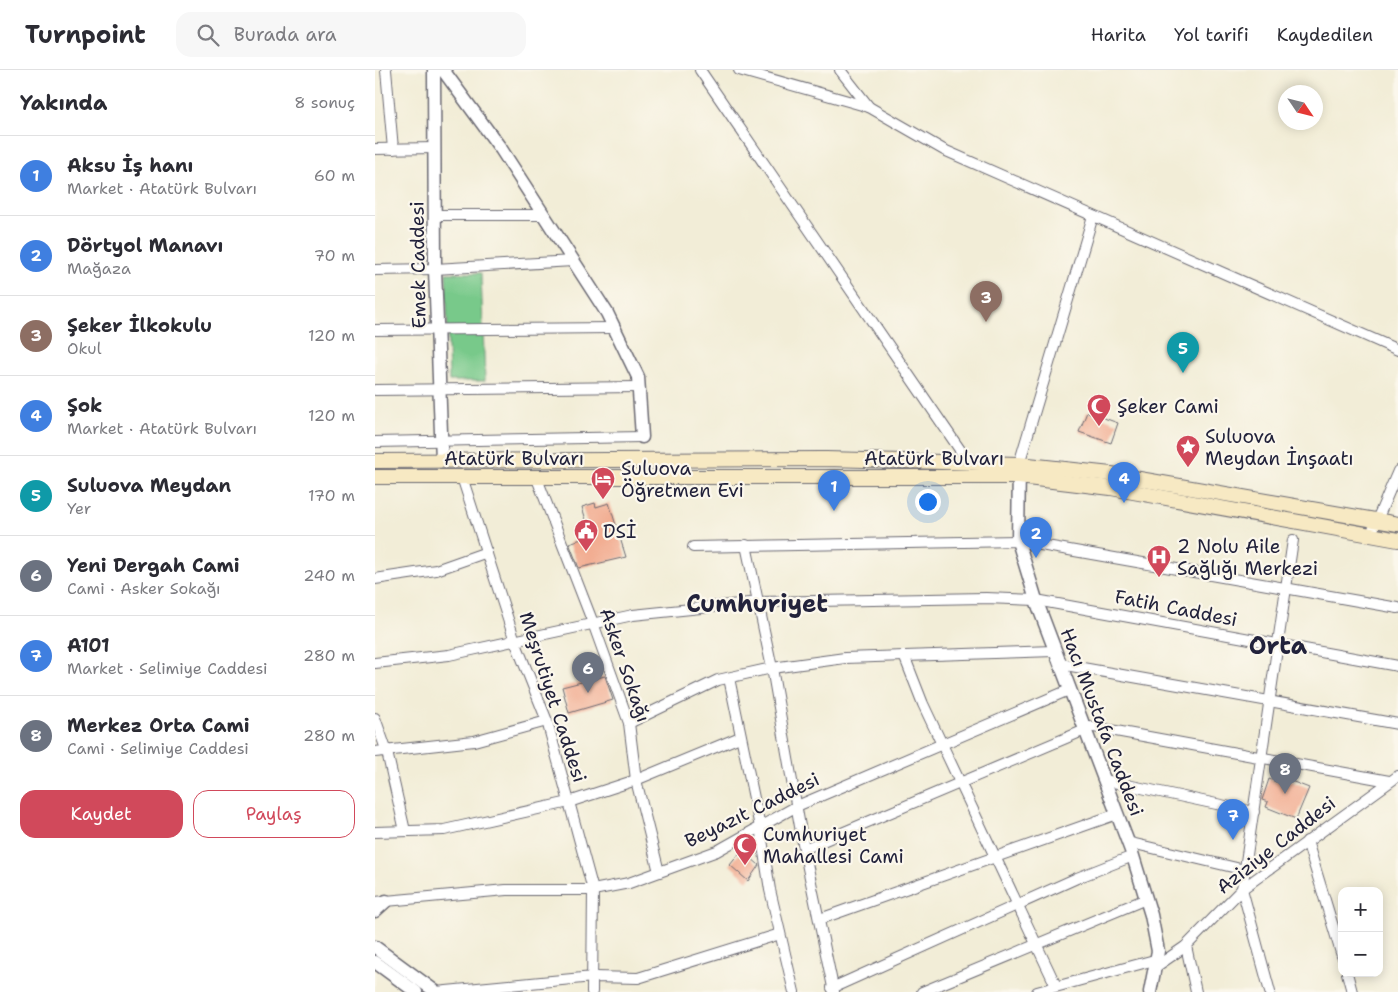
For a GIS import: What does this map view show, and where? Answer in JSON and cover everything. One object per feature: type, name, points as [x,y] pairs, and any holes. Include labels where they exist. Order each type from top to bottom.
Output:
[{"type":"main road","name":"Atatürk Bulvarı","points":[[375,461],[826,460],[969,463],[1398,540]]},
{"type":"main road","name":"Atatürk Bulvarı","points":[[375,477],[1019,471],[1111,474],[1398,524]]},
{"type":"street","points":[[387,70],[393,149]]},
{"type":"street","name":"Emek Caddesi","points":[[434,70],[435,269],[442,460]]},
{"type":"street","points":[[375,442],[642,437],[638,377],[614,328],[501,149],[443,70]]},
{"type":"street","points":[[699,70],[969,463]]},
{"type":"street","points":[[739,70],[869,107],[944,150],[1398,350]]},
{"type":"street","points":[[840,70],[869,107]]},
{"type":"street","points":[[375,149],[435,148]]},
{"type":"street","points":[[435,215],[543,214]]},
{"type":"street","points":[[1019,471],[1093,216]]},
{"type":"street","points":[[375,270],[435,269],[573,261]]},
{"type":"street","points":[[375,330],[614,328]]},
{"type":"street","points":[[375,390],[639,387]]},
{"type":"street","name":"Hacı Mustafa Caddesi","points":[[1019,471],[1018,541],[1036,600],[1133,856],[1146,899],[1159,951],[1150,992]]},
{"type":"street","points":[[1371,534],[1398,471]]},
{"type":"street","name":"Asker Sokağı","points":[[536,476],[593,623],[629,723],[636,780],[659,872]]},
{"type":"street","name":"Meşrutiyet Caddesi","points":[[462,477],[515,641],[547,721],[593,890],[592,992]]},
{"type":"street","points":[[1271,992],[1242,889],[1293,540]]},
{"type":"street","points":[[693,547],[1018,541],[1398,608]]},
{"type":"street","points":[[746,545],[772,668],[804,849],[820,919],[833,990],[1018,904],[1133,856]]},
{"type":"street","points":[[375,579],[435,570],[487,552]]},
{"type":"street","name":"Fatih Caddesi","points":[[375,664],[449,655],[633,616],[759,602],[986,598],[1036,600],[1398,666]]},
{"type":"street","points":[[629,723],[718,680],[772,668],[845,658],[905,658],[1055,651]]},
{"type":"street","points":[[905,658],[923,704],[1056,986]]},
{"type":"street","points":[[1059,664],[1398,724]]},
{"type":"street","points":[[729,678],[760,827],[770,890],[794,992]]},
{"type":"street","name":"Beyazıt Caddesi","points":[[381,901],[506,890],[593,890],[629,882],[717,851],[797,806],[1069,690]]},
{"type":"street","points":[[375,718],[387,752],[405,831]]},
{"type":"street","points":[[375,752],[474,741],[547,721]]},
{"type":"street","points":[[804,849],[1084,728],[1394,778]]},
{"type":"street","points":[[375,832],[444,830],[569,802],[636,780],[740,737]]},
{"type":"street","name":"Aziziye Caddesi","points":[[1037,992],[1157,963],[1186,946],[1242,889],[1394,778]]},
{"type":"street","points":[[1104,780],[1253,812]]},
{"type":"street","points":[[820,919],[995,855],[1117,814]]},
{"type":"street","points":[[1307,841],[1338,943]]},
{"type":"street","points":[[1127,842],[1245,870]]},
{"type":"street","points":[[922,992],[1036,943],[1146,899]]},
{"type":"street","points":[[375,911],[381,901]]},
{"type":"street","points":[[375,947],[436,992],[593,977],[638,978],[780,934]]},
{"type":"street","points":[[1186,946],[1196,992]]},
{"type":"street","points":[[375,962],[414,992]]},
{"type":"street","points":[[1348,977],[1352,992]]},
{"type":"green space","points":[[446,273],[481,273],[485,381],[449,381]]},
{"type":"building","name":"Şeker Cami","points":[[1087,412],[1118,423],[1111,443],[1079,432]]},
{"type":"building","points":[[595,503],[596,507],[609,503],[626,557],[579,568],[569,543],[591,536],[582,507]]},
{"type":"building","points":[[605,676],[613,700],[569,713],[562,687]]},
{"type":"building","points":[[1278,776],[1309,788],[1296,819],[1266,807],[1268,802],[1262,800],[1269,779],[1276,782]]},
{"type":"building","name":"Cumhuriyet Mahallesi Cami","points":[[742,850],[759,865],[748,881],[730,865]]},
{"type":"place","name":"Şeker İlkokulu","points":[[986,322]]},
{"type":"place","name":"Suluova Meydan","points":[[1183,373]]},
{"type":"place","name":"Şeker Cami","points":[[1099,427]]},
{"type":"place","name":"Suluova Meydan İnşaatı","points":[[1188,468]]},
{"type":"place","name":"Suluova Öğretmen Evi","points":[[603,500]]},
{"type":"place","name":"Şok","points":[[1124,503]]},
{"type":"place","name":"Aksu İş hanı","points":[[834,511]]},
{"type":"place","name":"DSİ","points":[[586,552]]},
{"type":"place","name":"Dörtyol Manavı","points":[[1036,558]]},
{"type":"place","name":"2 Nolu Aile Sağlığı Merkezi","points":[[1159,578]]},
{"type":"place","name":"Yeni Dergah Cami","points":[[588,693]]},
{"type":"place","name":"Merkez Orta Cami","points":[[1285,794]]},
{"type":"place","name":"A101","points":[[1233,840]]},
{"type":"place","name":"Cumhuriyet Mahallesi Cami","points":[[745,866]]},
{"type":"district","name":"Cumhuriyet","points":[[757,604]]},
{"type":"district","name":"Orta","points":[[1278,646]]}]
